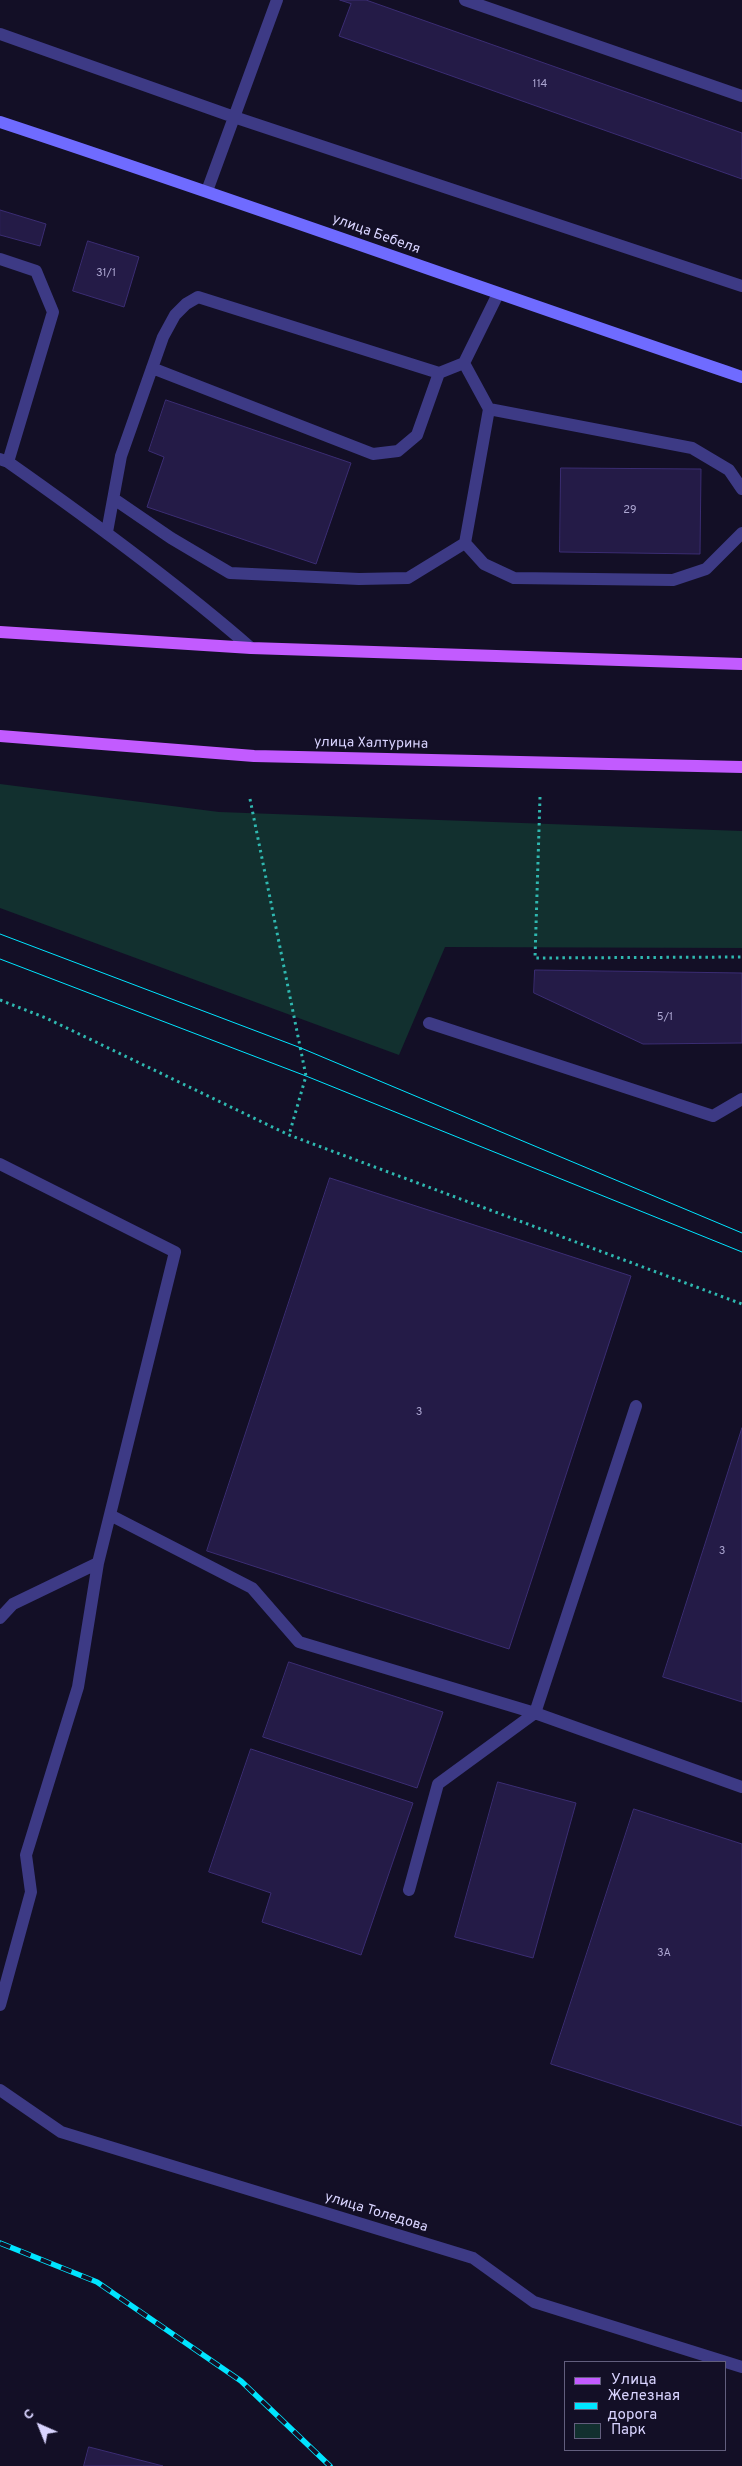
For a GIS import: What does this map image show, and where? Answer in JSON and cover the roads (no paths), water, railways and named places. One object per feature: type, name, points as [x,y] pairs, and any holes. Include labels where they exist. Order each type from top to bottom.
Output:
[{"type":"main road","name":"улица Бебеля","points":[[0,122],[208,191],[498,294],[742,377]]},
{"type":"main road","points":[[0,632],[251,648],[742,664]]},
{"type":"main road","name":"улица Халтурина","points":[[0,736],[254,756],[742,767]]},
{"type":"street","points":[[208,191],[277,0]]},
{"type":"street","points":[[465,0],[742,96]]},
{"type":"street","points":[[0,34],[234,117],[742,286]]},
{"type":"street","points":[[0,259],[36,271],[53,312],[4,461],[107,532],[251,648]]},
{"type":"street","points":[[107,532],[121,456],[163,337],[175,315],[186,304],[198,298],[438,373],[464,364],[498,294]]},
{"type":"street","points":[[114,499],[171,538],[230,573],[359,579],[408,578],[465,543],[489,409],[464,364]]},
{"type":"street","points":[[152,368],[373,454],[398,451],[417,435],[438,373]]},
{"type":"street","points":[[489,409],[692,448],[729,470],[742,489]]},
{"type":"street","points":[[465,543],[484,564],[514,578],[673,580],[706,569],[742,533]]},
{"type":"street","points":[[429,1023],[713,1116],[742,1099]]},
{"type":"street","points":[[0,1164],[176,1252],[98,1563],[78,1687],[26,1854],[31,1892],[0,2005]]},
{"type":"street","points":[[409,1890],[438,1784],[535,1713],[636,1406]]},
{"type":"street","points":[[110,1515],[252,1588],[299,1642],[535,1713],[742,1787]]},
{"type":"street","points":[[0,1618],[13,1604],[98,1563]]},
{"type":"street","name":"улица Толедова","points":[[0,2090],[61,2132],[473,2258],[534,2302],[723,2361]]},
{"type":"street","name":"улица Толедова","points":[[727,2362],[742,2367]]},
{"type":"tram line","points":[[0,934],[301,1048],[742,1233]]},
{"type":"tram line","points":[[0,959],[306,1076],[742,1252]]},
{"type":"railway","points":[[0,2243],[97,2282],[241,2381],[330,2466]]}]
